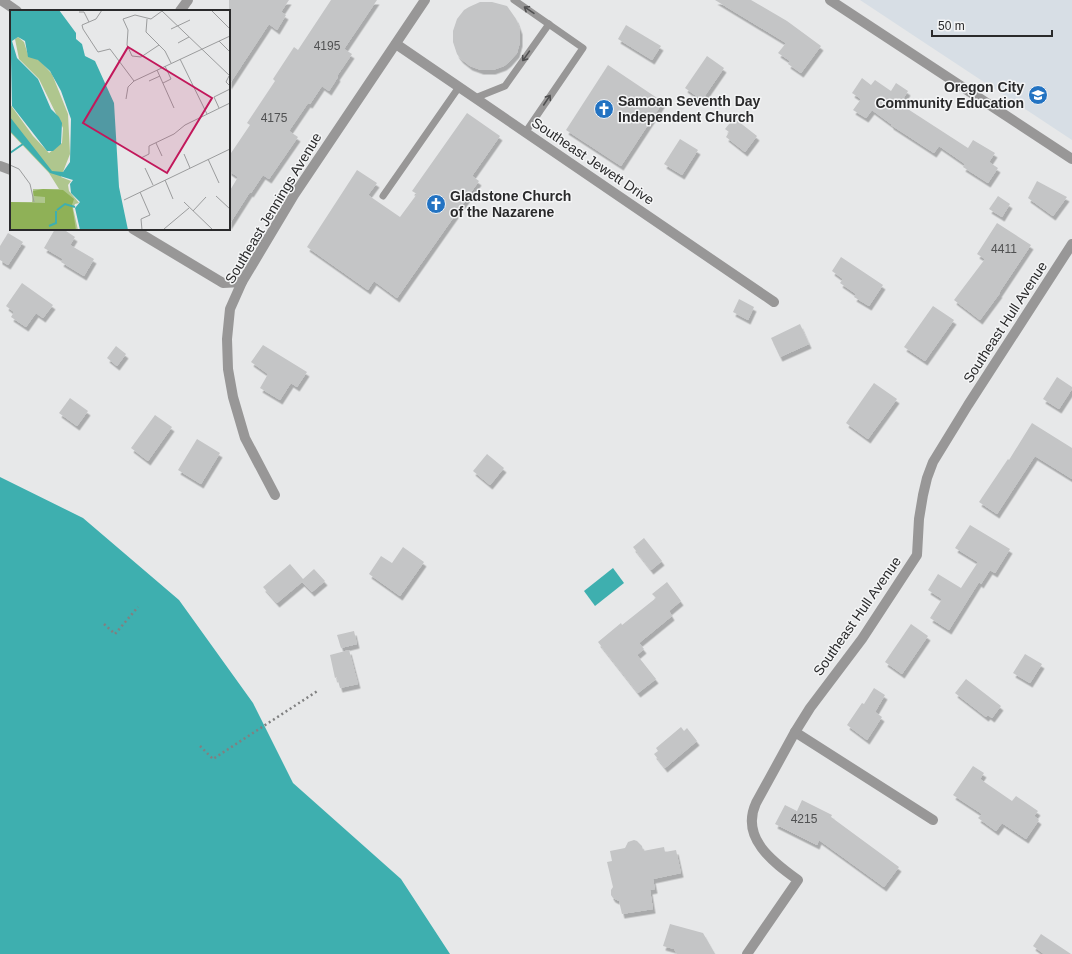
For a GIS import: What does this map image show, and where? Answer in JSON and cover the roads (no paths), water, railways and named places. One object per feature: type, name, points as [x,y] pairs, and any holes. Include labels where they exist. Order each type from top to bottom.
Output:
[{"type":"street","points":[[1,0],[16,10]]},
{"type":"street","points":[[181,10],[188,0]]},
{"type":"street","name":"Southeast Jennings Avenue","points":[[276,495],[245,438],[233,397],[228,369],[227,339],[230,309],[242,282],[294,195],[425,0]]},
{"type":"street","points":[[830,0],[1072,159]]},
{"type":"street","name":"Southeast Jewett Drive","points":[[396,44],[774,302]]},
{"type":"street","points":[[0,166],[10,170]]},
{"type":"street","points":[[135,230],[222,283],[242,282]]},
{"type":"street","name":"Southeast Hull Avenue","points":[[747,954],[798,880],[768,857],[760,847],[754,835],[752,822],[753,809],[795,732],[815,701],[862,639],[917,554],[919,519],[923,495],[927,478],[934,462],[968,405],[1072,244]]},
{"type":"street","points":[[795,732],[933,820]]},
{"type":"lane","points":[[514,0],[583,48],[525,132]]},
{"type":"lane","points":[[475,98],[505,86],[548,24]]},
{"type":"lane","points":[[383,196],[459,87]]},
{"type":"water","points":[[0,477],[83,518],[179,600],[253,703],[293,783],[401,879],[450,954],[0,954]]},
{"type":"water","points":[[613,568],[624,583],[595,606],[584,591]]},
{"type":"place","name":"Oregon City Community Education","points":[[1038,95]]},
{"type":"place","name":"Samoan Seventh Day Independent Church","points":[[604,109]]},
{"type":"place","name":"Gladstone Church of the Nazarene","points":[[436,204]]}]
